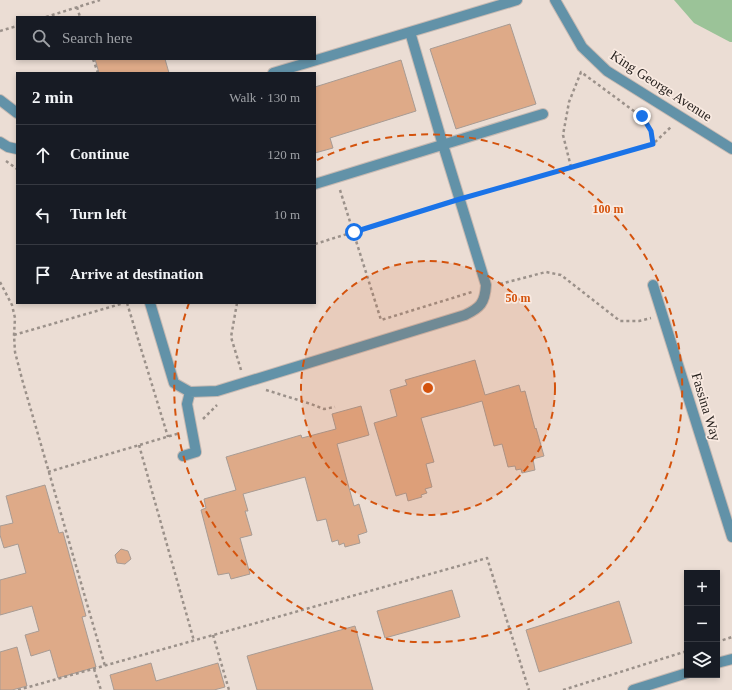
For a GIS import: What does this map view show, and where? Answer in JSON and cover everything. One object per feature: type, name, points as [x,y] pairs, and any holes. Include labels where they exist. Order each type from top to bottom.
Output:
[{"type":"street","points":[[276,72],[517,0]]},
{"type":"street","name":"King George Avenue","points":[[555,0],[582,47],[607,71],[681,118],[732,148]]},
{"type":"street","points":[[150,304],[174,383],[190,392],[217,391],[465,315],[476,310],[482,302],[486,285],[410,32]]},
{"type":"street","points":[[0,100],[16,112]]},
{"type":"street","points":[[316,184],[543,114]]},
{"type":"street","points":[[0,142],[8,147],[16,149]]},
{"type":"street","name":"Fassina Way","points":[[653,285],[732,537]]},
{"type":"street","points":[[183,456],[196,452],[187,404],[190,392]]},
{"type":"street","points":[[720,662],[732,659]]},
{"type":"street","points":[[633,690],[684,674]]},
{"type":"path","points":[[49,16],[100,0]]},
{"type":"path","points":[[77,7],[80,16]]},
{"type":"path","points":[[0,31],[16,26]]},
{"type":"path","points":[[93,60],[98,72]]},
{"type":"path","points":[[570,167],[563,135],[569,102],[581,72],[642,116],[651,131],[653,144]]},
{"type":"path","points":[[316,244],[460,199],[653,144],[681,118]]},
{"type":"path","points":[[6,161],[16,167]]},
{"type":"path","points":[[0,282],[12,305],[15,318],[15,352],[105,666]]},
{"type":"path","points":[[14,335],[121,304]]},
{"type":"path","points":[[127,304],[168,437]]},
{"type":"path","points":[[237,304],[231,337],[243,376]]},
{"type":"path","points":[[139,445],[194,641]]},
{"type":"path","points":[[18,690],[487,558],[529,690]]},
{"type":"path","points":[[213,635],[229,690]]},
{"type":"path","points":[[720,641],[732,637]]},
{"type":"path","points":[[564,690],[684,652]]},
{"type":"path","points":[[94,669],[100,690]]},
{"type":"green space","points":[[674,0],[732,0],[732,42],[694,23]]},
{"type":"building","points":[[510,24],[536,104],[456,129],[430,49]]},
{"type":"building","points":[[95,60],[165,60],[169,72],[99,72]]},
{"type":"building","points":[[401,60],[416,111],[330,138],[333,148],[316,153],[316,87]]},
{"type":"building","points":[[475,360],[485,395],[519,385],[521,392],[525,391],[544,456],[533,459],[535,470],[522,473],[521,469],[516,470],[515,466],[508,467],[502,444],[494,446],[482,401],[421,418],[434,462],[426,464],[432,487],[425,489],[427,493],[421,495],[422,497],[408,501],[406,493],[396,496],[374,423],[397,416],[390,390],[407,385],[405,380]]},
{"type":"building","points":[[361,406],[369,435],[337,444],[354,506],[359,504],[367,532],[358,535],[360,543],[345,547],[344,543],[339,545],[338,540],[332,542],[326,519],[317,521],[305,477],[243,494],[248,511],[245,511],[252,535],[240,538],[250,574],[231,579],[229,573],[218,575],[201,510],[206,508],[204,499],[236,490],[226,457],[301,435],[302,438],[336,429],[332,414]]},
{"type":"building","points":[[45,485],[59,533],[63,532],[86,616],[82,617],[96,667],[58,678],[50,650],[31,656],[25,635],[39,631],[32,606],[0,615],[0,580],[26,573],[18,544],[4,548],[0,535],[0,526],[13,523],[6,496]]},
{"type":"building","points":[[121,549],[128,551],[131,559],[125,564],[117,563],[115,555]]},
{"type":"building","points":[[452,590],[460,617],[385,638],[377,611]]},
{"type":"building","points":[[619,601],[632,643],[539,672],[526,630]]},
{"type":"building","points":[[355,626],[373,690],[257,690],[247,656]]},
{"type":"building","points":[[17,647],[27,686],[12,690],[0,690],[0,652]]},
{"type":"building","points":[[151,663],[156,681],[218,663],[225,687],[214,690],[114,690],[110,675]]},
{"type":"route","points":[[354,232],[460,199],[653,144],[651,131],[642,116]]}]
